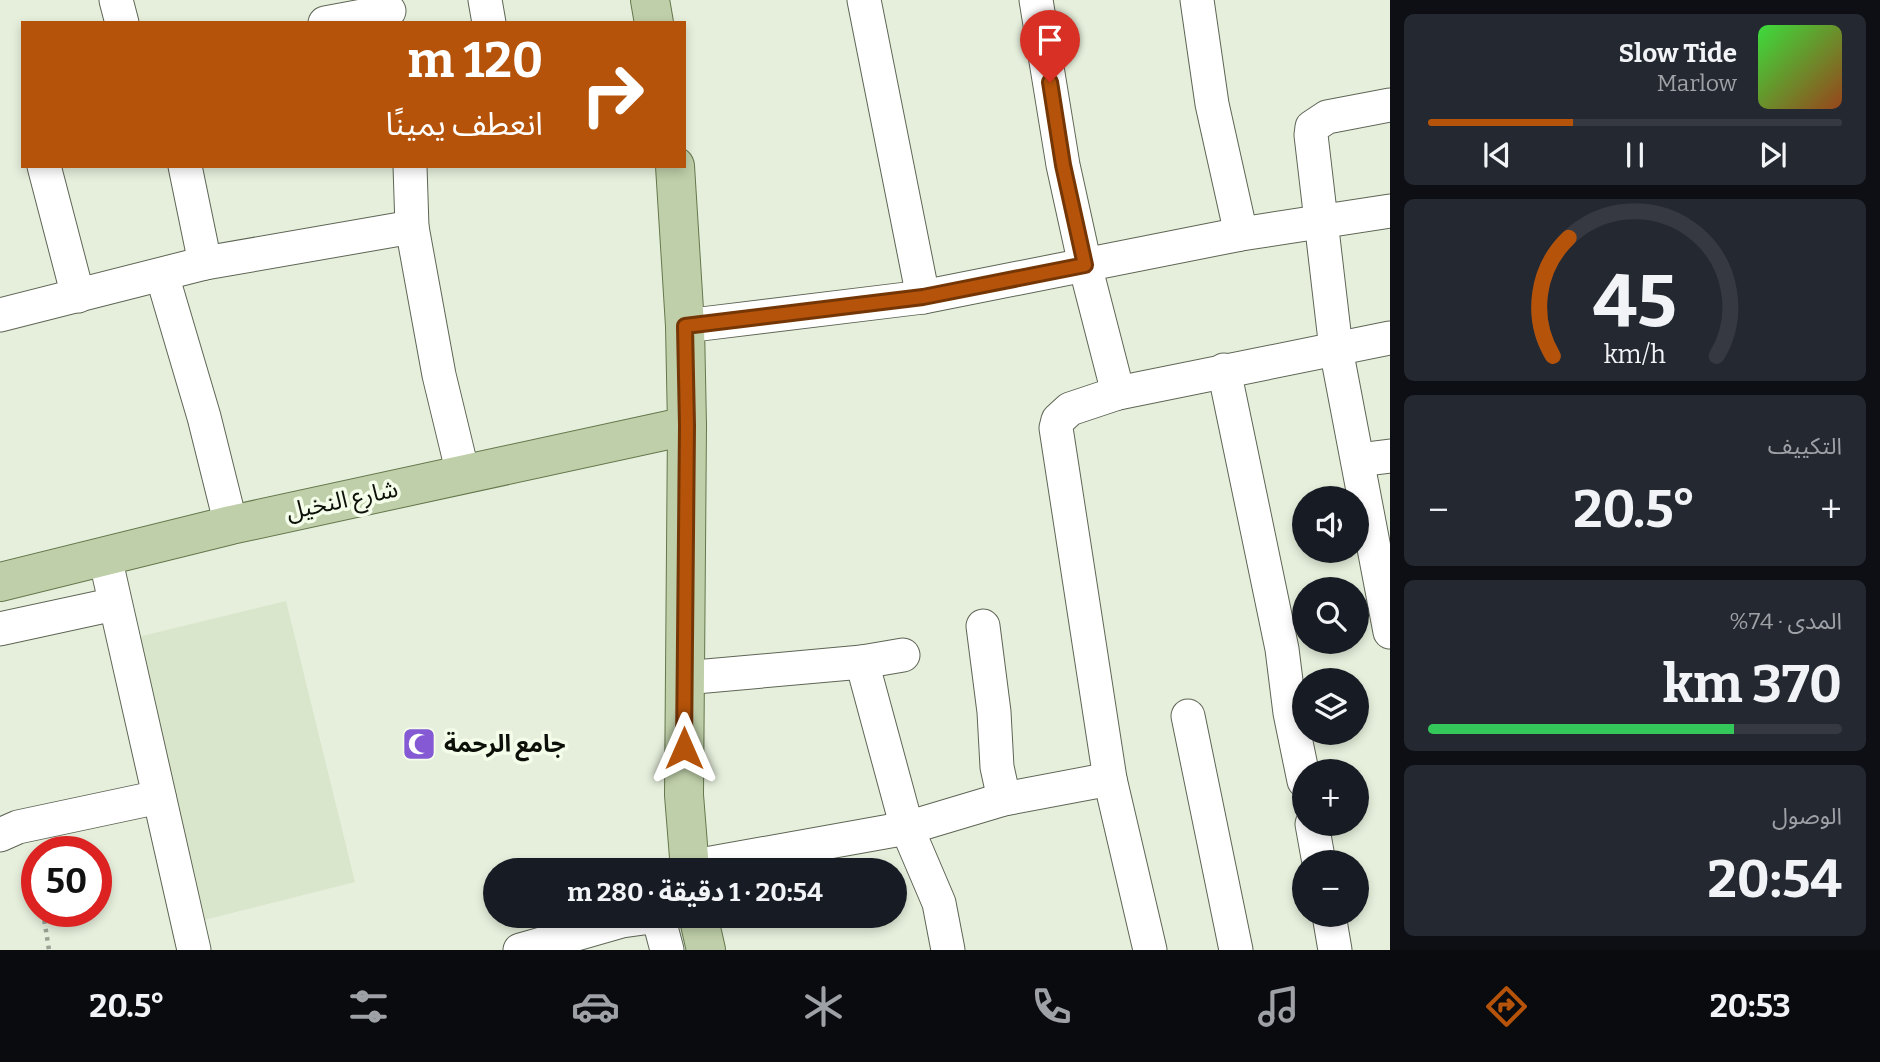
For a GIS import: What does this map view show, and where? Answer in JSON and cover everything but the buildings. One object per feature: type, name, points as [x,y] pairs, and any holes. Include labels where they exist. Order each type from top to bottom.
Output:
[{"type":"main road","points":[[650,0],[654,21]]},
{"type":"main road","points":[[675,168],[685,326],[687,426],[684,796],[688,858]]},
{"type":"main road","name":"شارع النخيل","points":[[0,582],[231,524],[687,426]]},
{"type":"main road","points":[[701,928],[706,950]]},
{"type":"street","points":[[116,0],[121,21]]},
{"type":"street","points":[[485,0],[489,21]]},
{"type":"street","points":[[864,0],[923,297]]},
{"type":"street","points":[[1036,0],[1063,165],[1118,393]]},
{"type":"street","points":[[1197,0],[1212,104],[1241,234]]},
{"type":"street","points":[[336,21],[389,11]]},
{"type":"street","points":[[1390,105],[1327,117],[1312,127],[1311,135],[1336,349],[1374,458],[1390,632]]},
{"type":"street","points":[[45,168],[78,296]]},
{"type":"street","points":[[185,168],[205,263]]},
{"type":"street","points":[[410,168],[412,227],[439,375],[463,474]]},
{"type":"street","points":[[685,326],[923,297],[1241,234],[1390,211]]},
{"type":"street","points":[[0,315],[205,263],[412,227]]},
{"type":"street","points":[[162,275],[204,416],[231,524]]},
{"type":"street","points":[[1150,950],[1110,779],[1056,428],[1059,420],[1070,409],[1118,393],[1390,338]]},
{"type":"street","points":[[1224,370],[1282,649],[1300,759]]},
{"type":"street","points":[[104,558],[194,950]]},
{"type":"street","points":[[0,629],[115,604]]},
{"type":"street","points":[[983,626],[994,712],[997,767],[1004,799]]},
{"type":"street","points":[[684,678],[862,662],[903,655]]},
{"type":"street","points":[[862,662],[906,828],[939,903],[948,950]]},
{"type":"street","points":[[1188,716],[1236,950]]},
{"type":"street","points":[[743,858],[906,828],[1004,799],[1110,779]]},
{"type":"street","points":[[6,824],[159,797]]},
{"type":"street","points":[[1331,927],[1335,950]]},
{"type":"street","points":[[520,950],[597,928]]},
{"type":"street","points":[[663,928],[667,950]]},
{"type":"path","points":[[45,927],[49,950]]},
{"type":"shaded area","points":[[286,601],[355,882],[204,920],[138,637]]},
{"type":"place","name":"جامع الرحمة","points":[[419,744]]},
{"type":"route","points":[[684,748],[687,426],[685,326],[923,297],[1085,265],[1063,165],[1050,82]]}]
